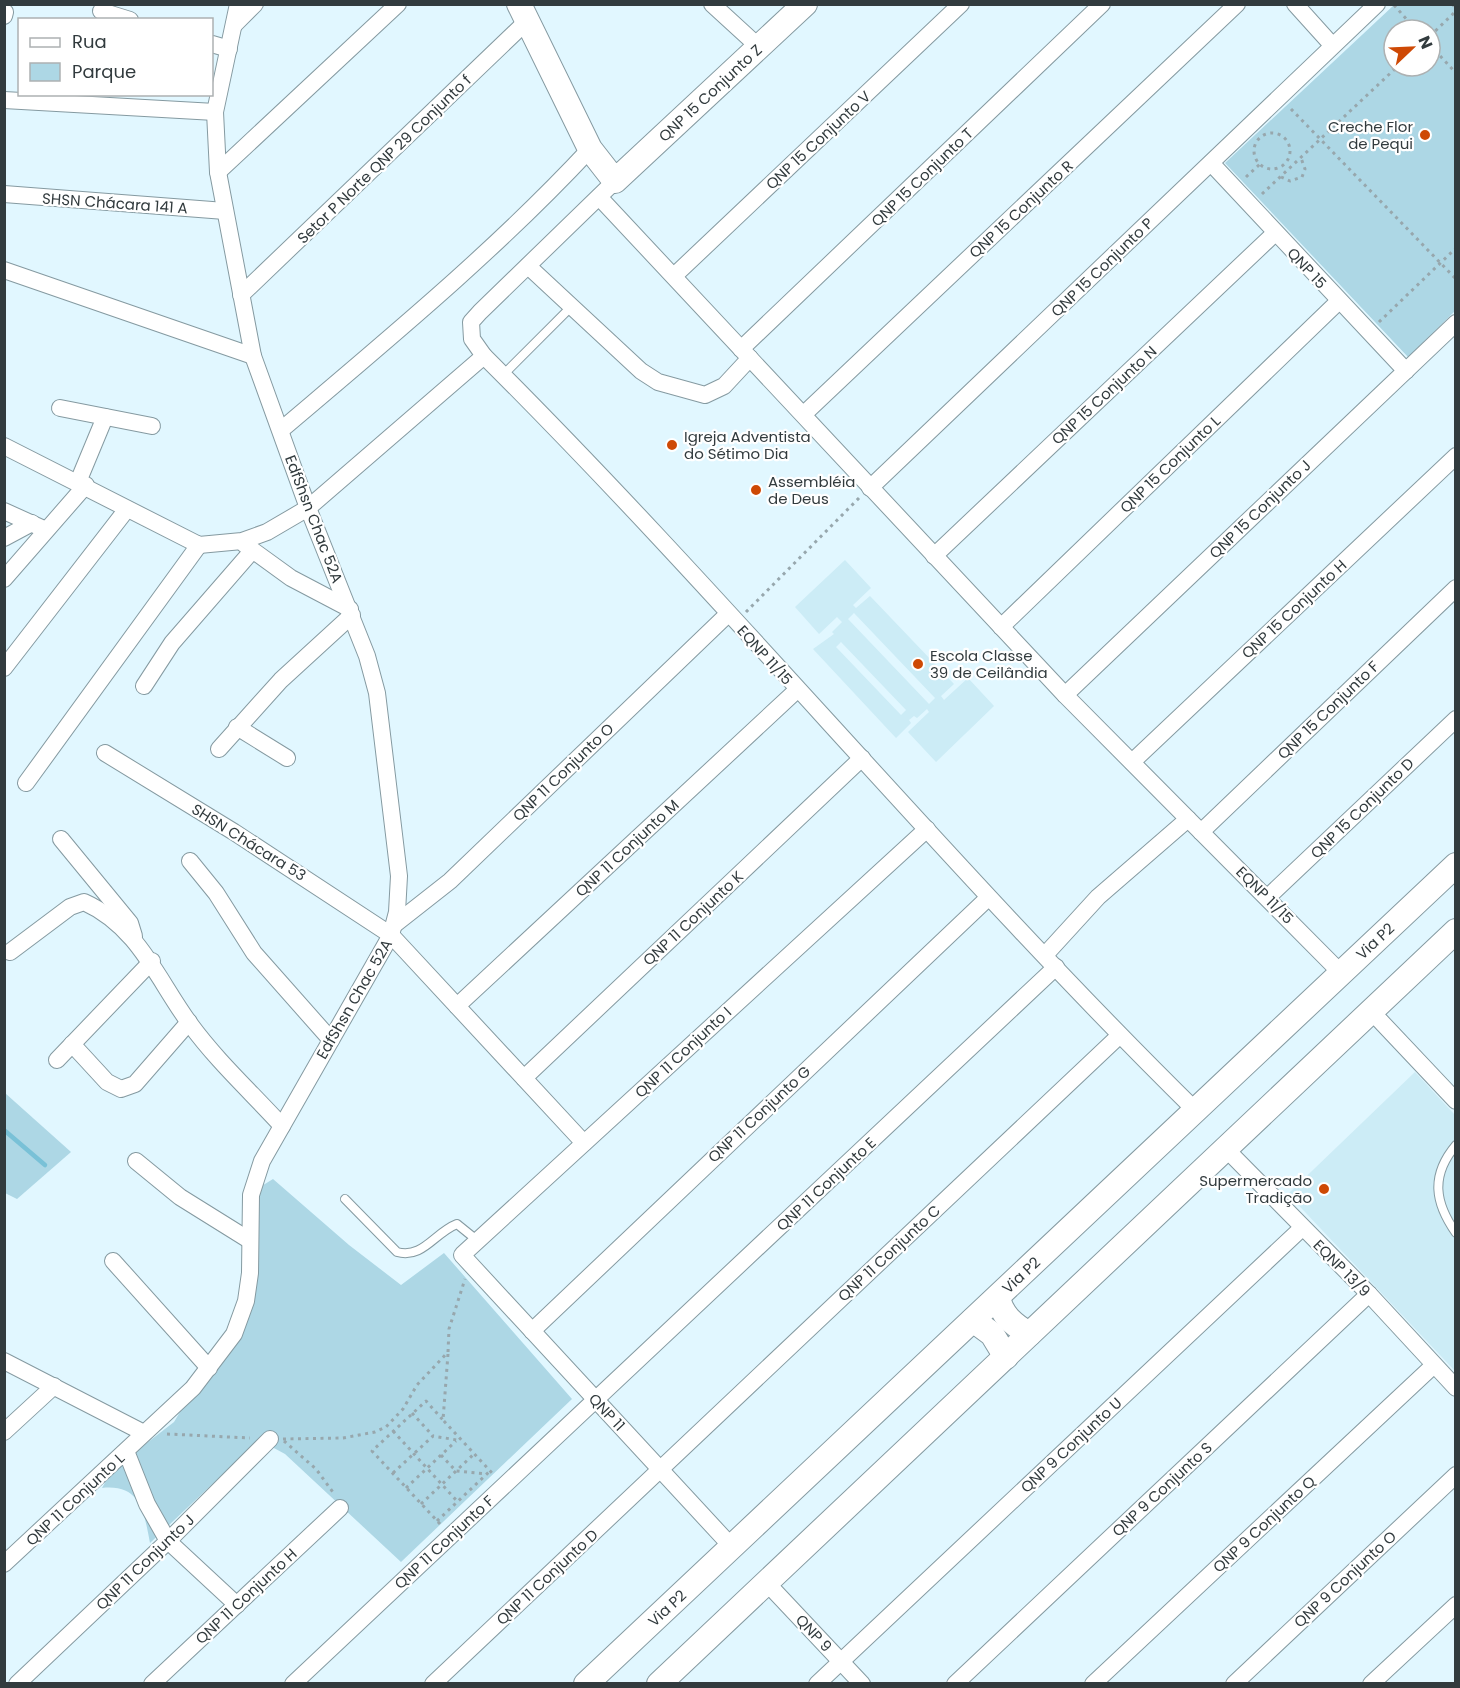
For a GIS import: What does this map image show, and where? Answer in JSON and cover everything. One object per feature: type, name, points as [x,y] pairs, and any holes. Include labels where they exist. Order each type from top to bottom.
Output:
[{"type":"main road","name":"QNP 15 Conjunto Z","points":[[607,189],[805,4]]},
{"type":"main road","points":[[523,13],[590,149],[607,189]]},
{"type":"main road","name":"Via P2","points":[[586,1683],[1455,865]]},
{"type":"main road","points":[[658,1683],[1455,931]]},
{"type":"main road","points":[[998,1297],[1007,1317],[1029,1334]]},
{"type":"main road","points":[[974,1320],[992,1334],[1006,1357]]},
{"type":"street","name":"EdfShsn Chac 52A","points":[[144,1433],[193,1388],[234,1334],[246,1301],[250,1273],[251,1195],[262,1161],[392,930],[398,912],[399,876],[377,693],[351,612],[308,508],[253,356],[218,172],[215,112],[238,4]]},
{"type":"street","points":[[234,25],[255,4]]},
{"type":"street","points":[[218,172],[398,4]]},
{"type":"street","points":[[712,4],[759,47]]},
{"type":"street","name":"QNP 15 Conjunto V","points":[[675,275],[961,4]]},
{"type":"street","name":"QNP 15 Conjunto T","points":[[746,353],[1102,4]]},
{"type":"street","name":"QNP 15 Conjunto R","points":[[804,414],[1237,4]]},
{"type":"street","points":[[1295,4],[1332,45]]},
{"type":"street","name":"QNP 15 Conjunto P","points":[[870,488],[1377,4]]},
{"type":"street","points":[[101,11],[124,18]]},
{"type":"street","name":"Setor P Norte QNP 29 Conjunto f","points":[[241,295],[523,13]]},
{"type":"street","points":[[213,44],[229,49]]},
{"type":"street","points":[[4,100],[215,112]]},
{"type":"street","points":[[281,430],[446,288],[548,194],[590,149]]},
{"type":"street","name":"QNP 15","points":[[1210,164],[1406,371]]},
{"type":"street","name":"EQNP 11/15","points":[[1196,1111],[1119,1036],[988,898],[732,618],[484,356],[472,339],[471,322],[607,189],[675,275],[1000,627],[1341,973]]},
{"type":"street","name":"SHSN Chácara 141 A","points":[[4,194],[225,211]]},
{"type":"street","name":"QNP 15 Conjunto N","points":[[934,556],[1275,233]]},
{"type":"street","points":[[528,266],[570,308],[641,371],[658,382],[698,395],[714,392],[724,386],[746,353]]},
{"type":"street","points":[[4,270],[253,356]]},
{"type":"street","name":"QNP 15 Conjunto L","points":[[1000,627],[1339,301]]},
{"type":"street","name":"QNP 15 Conjunto J","points":[[1065,695],[1455,323]]},
{"type":"street","points":[[144,686],[172,643],[247,546],[308,508],[484,356]]},
{"type":"street","points":[[60,408],[152,426]]},
{"type":"street","points":[[4,579],[39,526],[82,484],[105,417]]},
{"type":"street","points":[[4,446],[199,545],[247,546],[291,578],[351,612],[281,680],[219,749]]},
{"type":"street","name":"QNP 15 Conjunto H","points":[[1132,762],[1455,456]]},
{"type":"street","points":[[4,668],[127,508]]},
{"type":"street","points":[[4,511],[39,526]]},
{"type":"street","points":[[4,538],[39,526]]},
{"type":"street","points":[[27,783],[199,545]]},
{"type":"street","name":"QNP 15 Conjunto F","points":[[1201,831],[1455,588]]},
{"type":"street","name":"QNP 11 Conjunto O","points":[[392,930],[450,880],[732,618]]},
{"type":"street","name":"QNP 11 Conjunto M","points":[[457,1006],[797,690]]},
{"type":"street","name":"QNP 15 Conjunto D","points":[[1268,897],[1455,719]]},
{"type":"street","points":[[237,727],[287,758]]},
{"type":"street","name":"SHSN Chácara 53","points":[[105,753],[392,930],[457,1006],[584,1143]]},
{"type":"street","name":"QNP 11 Conjunto K","points":[[524,1078],[862,758]]},
{"type":"street","points":[[1050,961],[1098,897],[1188,819]]},
{"type":"street","name":"QNP 11 Conjunto I","points":[[479,1274],[462,1255],[927,829]]},
{"type":"street","points":[[61,839],[130,923],[136,943]]},
{"type":"street","points":[[190,861],[216,893],[254,953],[331,1040]]},
{"type":"street","name":"QNP 11 Conjunto G","points":[[532,1331],[988,898]]},
{"type":"street","points":[[10,952],[69,907],[84,902],[92,906],[110,918],[136,943],[152,962],[189,1022],[212,1052],[282,1126]]},
{"type":"street","name":"QNP 11 Conjunto E","points":[[595,1400],[1050,961]]},
{"type":"street","points":[[57,1060],[152,962]]},
{"type":"street","points":[[1371,1011],[1454,1095]]},
{"type":"street","points":[[72,1044],[107,1082],[121,1089],[135,1084],[189,1022]]},
{"type":"street","name":"QNP 11 Conjunto C","points":[[660,1470],[1119,1036]]},
{"type":"street","name":"EQNP 13/9","points":[[1226,1149],[1369,1294],[1455,1388]]},
{"type":"street","points":[[135,1161],[180,1197],[249,1240]]},
{"type":"street","name":"QNP 9 Conjunto U","points":[[817,1683],[1302,1228]]},
{"type":"street","points":[[113,1262],[209,1368]]},
{"type":"street","name":"QNP 11","points":[[479,1274],[732,1547]]},
{"type":"street","name":"QNP 9 Conjunto S","points":[[955,1683],[1369,1294]]},
{"type":"street","points":[[4,1361],[144,1433]]},
{"type":"street","name":"QNP 9 Conjunto Q","points":[[1093,1683],[1434,1365]]},
{"type":"street","points":[[4,1432],[54,1386]]},
{"type":"street","name":"QNP 11 Conjunto F","points":[[293,1683],[595,1400]]},
{"type":"street","name":"QNP 11 Conjunto L","points":[[4,1564],[144,1433]]},
{"type":"street","name":"QNP 11 Conjunto J","points":[[17,1683],[276,1439]]},
{"type":"street","points":[[126,1451],[147,1504],[168,1541],[237,1605]]},
{"type":"street","name":"QNP 11 Conjunto D","points":[[433,1683],[660,1470]]},
{"type":"street","name":"QNP 9 Conjunto O","points":[[1234,1683],[1455,1475]]},
{"type":"street","name":"QNP 11 Conjunto H","points":[[152,1683],[340,1508]]},
{"type":"street","name":"QNP 9","points":[[766,1582],[862,1683]]},
{"type":"street","points":[[1371,1683],[1455,1605]]},
{"type":"lane","points":[[503,375],[570,308]]},
{"type":"lane","points":[[1454,1228],[1442,1214],[1437,1196],[1441,1175],[1455,1145]]},
{"type":"lane","points":[[345,1199],[397,1252],[409,1256],[419,1252],[446,1228],[457,1224],[478,1241]]},
{"type":"path","points":[[1442,24],[1455,10],[1452,4]]},
{"type":"path","points":[[1394,5],[1405,18]]},
{"type":"path","points":[[1442,58],[1455,73]]},
{"type":"path","points":[[1258,198],[1385,78]]},
{"type":"path","points":[[1287,105],[1455,279]]},
{"type":"path","points":[[1275,133],[1285,138],[1290,156],[1282,165],[1271,169],[1260,164],[1254,154],[1259,138],[1275,133]]},
{"type":"path","points":[[1281,177],[1290,181],[1302,177],[1305,169],[1301,158]]},
{"type":"path","points":[[1242,181],[1260,164]]},
{"type":"path","points":[[1377,324],[1455,248]]},
{"type":"path","points":[[732,618],[870,488]]},
{"type":"path","points":[[443,1420],[449,1329],[462,1282],[479,1274]]},
{"type":"path","points":[[144,1433],[276,1439],[342,1438],[375,1432],[386,1427],[403,1409],[417,1385],[448,1352]]},
{"type":"path","points":[[441,1525],[372,1451],[426,1401],[458,1439],[493,1474]]},
{"type":"path","points":[[412,1413],[433,1436],[458,1439]]},
{"type":"path","points":[[393,1431],[457,1501]]},
{"type":"path","points":[[393,1473],[433,1436]]},
{"type":"path","points":[[276,1439],[316,1469],[336,1497],[340,1508]]},
{"type":"path","points":[[406,1488],[458,1439]]},
{"type":"path","points":[[421,1504],[474,1454]]},
{"type":"path","points":[[441,1455],[456,1471],[486,1474]]},
{"type":"path","points":[[436,1521],[490,1470]]},
{"type":"shaded area","name":"Escola Classe 39 de Ceilândia","points":[[845,560],[871,588],[853,605],[856,608],[870,596],[954,684],[941,696],[944,700],[968,678],[994,706],[936,762],[908,732],[929,712],[927,709],[917,718],[914,716],[909,720],[911,723],[896,738],[813,649],[834,634],[832,632],[842,622],[837,617],[819,634],[795,607]],"holes":[[[854,613],[935,698],[929,704],[848,619]],[[841,642],[906,710],[901,715],[836,647]]]},
{"type":"shaded area","points":[[1415,1072],[1455,1115],[1455,1371],[1288,1194]]},
{"type":"green space","points":[[1394,5],[1456,5],[1455,311],[1408,357],[1225,163]]},
{"type":"green space","points":[[5,1093],[71,1152],[17,1199],[5,1193]]},
{"type":"green space","points":[[273,1179],[349,1245],[401,1285],[444,1253],[572,1399],[401,1562],[285,1454],[259,1440],[150,1543],[142,1511],[133,1495],[115,1488],[102,1488],[112,1470],[174,1422],[239,1313],[252,1192]]},
{"type":"waterway","points":[[4,1130],[45,1165]]},
{"type":"place","name":"Creche Flor de Pequi","points":[[1425,135]]},
{"type":"place","name":"Igreja Adventista do Sétimo Dia","points":[[672,445]]},
{"type":"place","name":"Assembléia de Deus","points":[[756,490]]},
{"type":"place","name":"Escola Classe 39 de Ceilândia","points":[[918,664]]},
{"type":"place","name":"Supermercado Tradição","points":[[1324,1189]]}]
